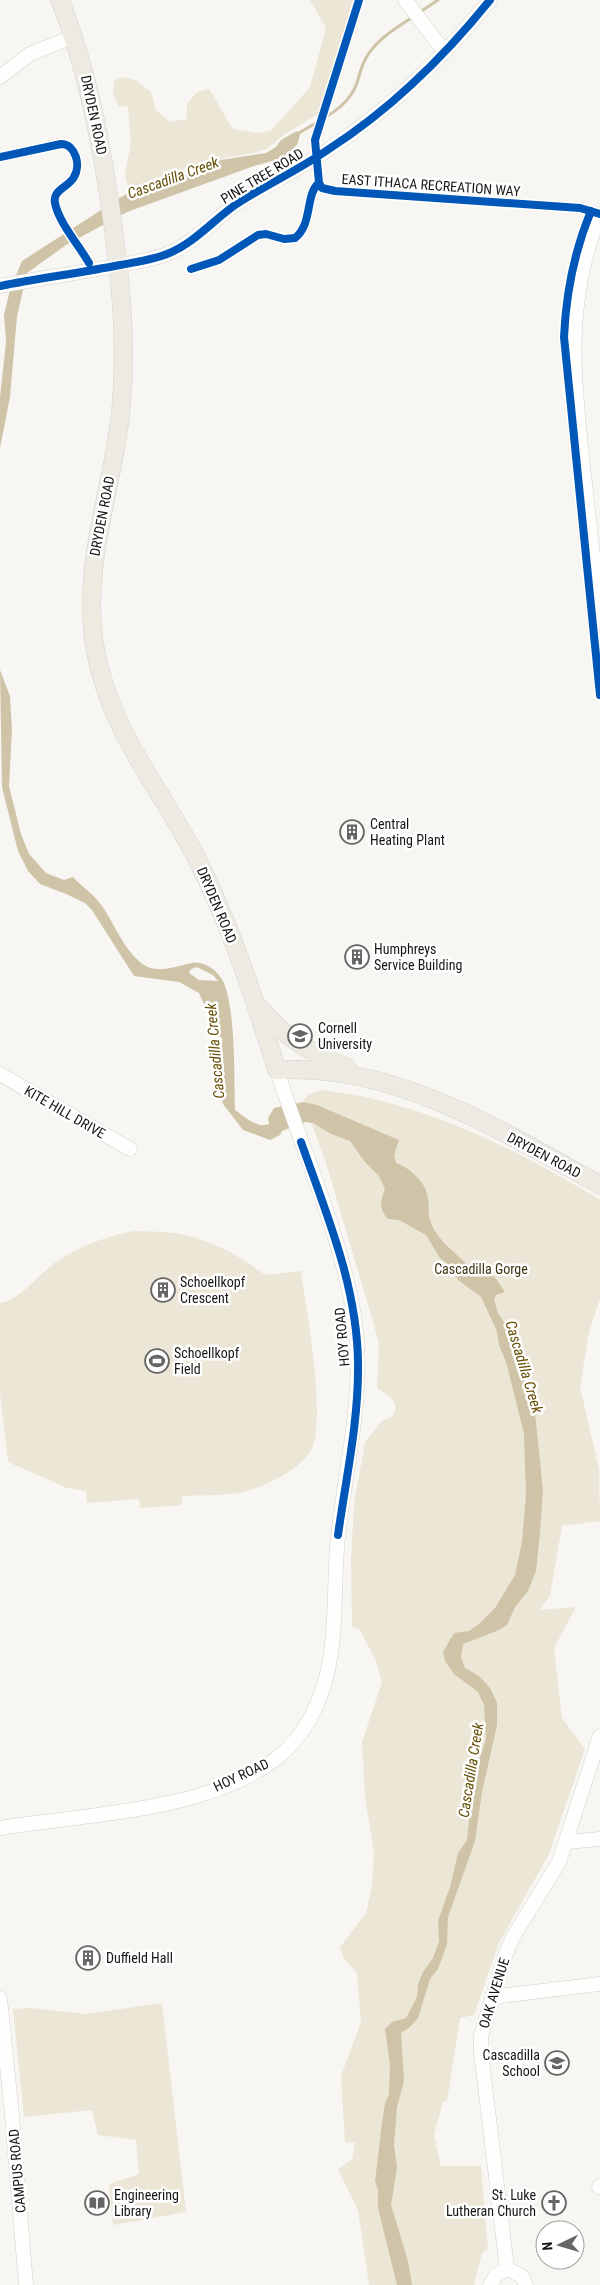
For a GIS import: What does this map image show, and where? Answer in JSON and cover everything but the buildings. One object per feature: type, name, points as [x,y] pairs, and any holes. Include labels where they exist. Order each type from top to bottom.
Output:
[{"type":"main road","name":"DRYDEN ROAD","points":[[60,0],[74,36],[94,109],[119,265],[123,329],[122,386],[115,446],[91,584],[95,647],[102,679],[126,739],[178,823],[202,868],[235,946],[277,1070],[317,1070],[378,1081]]},
{"type":"main road","name":"DRYDEN ROAD","points":[[255,1003],[282,1032],[304,1047],[378,1081],[449,1105],[600,1185]]},
{"type":"street","name":"PINE TREE ROAD","points":[[1,285],[90,272],[155,258],[184,246],[237,204],[328,150],[369,122],[407,90],[490,0]]},
{"type":"street","points":[[407,3],[444,52]]},
{"type":"street","points":[[0,77],[30,54],[74,36]]},
{"type":"street","points":[[600,214],[589,240],[581,272],[573,333],[580,439],[600,622]]},
{"type":"street","name":"HOY ROAD","points":[[0,1828],[66,1820],[175,1800],[225,1785],[258,1770],[288,1748],[310,1720],[318,1702],[332,1649],[337,1544],[356,1405],[358,1362],[354,1316],[346,1274],[277,1070]]},
{"type":"street","name":"KITE HILL DRIVE","points":[[0,1074],[130,1149]]},
{"type":"street","name":"OAK AVENUE","points":[[507,2269],[481,2052],[481,2036],[513,1936],[560,1862],[600,1736]]},
{"type":"street","points":[[566,1842],[600,1838]]},
{"type":"street","points":[[492,1997],[600,1984]]},
{"type":"street","name":"CAMPUS ROAD","points":[[0,1998],[11,2098],[26,2285]]},
{"type":"street","points":[[490,2285],[496,2274],[507,2269],[518,2274],[526,2285]]},
{"type":"green space","points":[[310,0],[353,0],[320,113],[285,134],[268,148],[254,153],[227,157],[129,192],[125,174],[131,143],[128,107],[119,106],[113,95],[114,81],[122,77],[137,81],[151,92],[156,110],[170,122],[187,119],[187,104],[197,92],[209,89],[233,129],[256,133],[270,131],[310,87],[326,28]]},
{"type":"green space","name":"Cascadilla Gorge","points":[[321,1090],[374,1099],[410,1109],[466,1130],[522,1156],[600,1200],[600,1299],[589,1332],[580,1387],[599,1469],[600,1521],[562,1526],[550,1596],[539,1610],[576,1607],[554,1648],[562,1718],[585,1749],[549,1854],[499,1943],[474,2015],[460,2018],[447,2101],[443,2102],[434,2135],[441,2166],[481,2166],[488,2249],[482,2253],[474,2285],[369,2285],[358,2210],[338,2170],[352,2159],[355,2143],[345,2142],[341,2076],[361,2022],[357,1973],[343,1957],[340,1947],[366,1913],[372,1886],[374,1853],[365,1797],[362,1742],[382,1682],[376,1661],[360,1630],[352,1626],[351,1560],[354,1504],[365,1442],[382,1421],[393,1416],[396,1408],[393,1399],[377,1388],[379,1345],[374,1325],[326,1163],[303,1100],[309,1094]]},
{"type":"green space","name":"Schoellkopf Field","points":[[134,1231],[175,1233],[204,1240],[236,1256],[265,1275],[301,1271],[314,1364],[317,1417],[315,1438],[310,1452],[290,1471],[264,1485],[240,1493],[182,1496],[182,1505],[140,1508],[139,1499],[87,1503],[86,1491],[67,1488],[8,1462],[0,1393],[0,1303],[15,1297],[52,1265],[77,1250],[104,1238]]},
{"type":"green space","points":[[162,2003],[186,2212],[113,2225],[109,2184],[139,2174],[136,2140],[98,2135],[92,2110],[24,2117],[13,2009],[31,2008],[86,2014]]},
{"type":"shaded area","points":[[297,131],[300,135],[297,145],[278,162],[272,161],[254,166],[127,212],[66,245],[27,273],[17,316],[10,397],[0,448],[0,397],[6,342],[4,315],[10,290],[22,261],[126,194],[188,174],[221,160],[266,153],[276,147],[281,140]]},
{"type":"shaded area","points":[[0,670],[10,696],[12,731],[9,786],[21,834],[29,854],[46,873],[64,880],[73,877],[92,894],[102,906],[129,950],[147,967],[160,969],[201,963],[210,967],[221,977],[227,993],[232,1026],[235,1110],[251,1121],[264,1125],[269,1124],[268,1118],[274,1108],[303,1102],[317,1105],[399,1140],[394,1155],[396,1163],[412,1172],[424,1186],[427,1192],[430,1221],[439,1237],[472,1270],[484,1271],[492,1275],[505,1292],[496,1295],[494,1300],[498,1313],[512,1334],[525,1383],[534,1404],[543,1490],[540,1533],[536,1571],[528,1591],[515,1607],[507,1625],[463,1644],[461,1658],[465,1668],[479,1676],[490,1688],[497,1703],[497,1725],[482,1792],[475,1841],[448,1917],[447,1944],[438,1969],[430,1979],[418,2018],[401,2033],[404,2081],[397,2107],[394,2145],[397,2167],[391,2205],[408,2261],[412,2285],[397,2285],[378,2208],[378,2190],[375,2181],[385,2104],[389,2094],[390,2064],[385,2029],[392,2022],[406,2018],[417,1997],[418,1984],[423,1972],[433,1958],[439,1941],[438,1921],[450,1887],[458,1853],[467,1840],[473,1778],[486,1739],[484,1705],[478,1692],[454,1674],[445,1661],[443,1652],[454,1633],[469,1631],[495,1608],[515,1575],[522,1542],[526,1495],[524,1434],[506,1362],[499,1345],[497,1331],[481,1297],[458,1280],[451,1267],[440,1258],[426,1235],[399,1220],[388,1219],[382,1209],[381,1202],[385,1189],[379,1176],[365,1162],[350,1141],[331,1134],[313,1123],[305,1122],[282,1131],[280,1135],[270,1140],[243,1130],[223,1104],[220,1090],[223,1077],[221,1068],[222,1038],[218,1035],[199,993],[179,982],[134,976],[92,910],[85,903],[40,884],[28,871],[18,851],[2,787]],"holes":[[[197,967],[213,975],[218,981],[199,980],[189,973],[191,969]]]},
{"type":"waterway","name":"Cascadilla Creek","points":[[420,12],[438,0]]},
{"type":"waterway","name":"Cascadilla Creek","points":[[296,135],[327,117],[347,100],[354,90],[363,64],[372,49],[384,37],[413,17]]},
{"type":"cycle path","points":[[319,183],[315,140],[359,0]]},
{"type":"cycle path","points":[[0,286],[144,261],[161,256],[187,244],[229,209],[318,156],[374,117],[435,62],[490,0]]},
{"type":"cycle path","points":[[0,157],[61,144],[66,145],[74,152],[77,162],[76,172],[72,180],[58,192],[55,203],[60,218],[89,263]]},
{"type":"cycle path","name":"EAST ITHACA RECREATION WAY","points":[[319,183],[322,188],[335,191],[580,208],[600,214]]},
{"type":"cycle path","points":[[191,269],[219,260],[258,235],[266,234],[284,239],[295,238],[301,232],[307,217],[312,194],[319,183]]},
{"type":"cycle path","points":[[591,211],[572,272],[564,337],[600,695]]},
{"type":"cycle path","points":[[301,1142],[330,1223],[346,1277],[356,1333],[358,1384],[351,1449],[338,1535]]},
{"type":"place","name":"Central Heating Plant","points":[[352,832]]},
{"type":"place","name":"Humphreys Service Building","points":[[357,957]]},
{"type":"place","name":"Cornell University","points":[[300,1036]]},
{"type":"place","name":"Schoellkopf Crescent","points":[[163,1290]]},
{"type":"place","name":"Schoellkopf Field","points":[[157,1361]]},
{"type":"place","name":"Duffield Hall","points":[[88,1958]]},
{"type":"place","name":"Cascadilla School","points":[[557,2063]]},
{"type":"place","name":"Engineering Library","points":[[97,2203]]},
{"type":"place","name":"St. Luke Lutheran Church","points":[[554,2203]]}]
